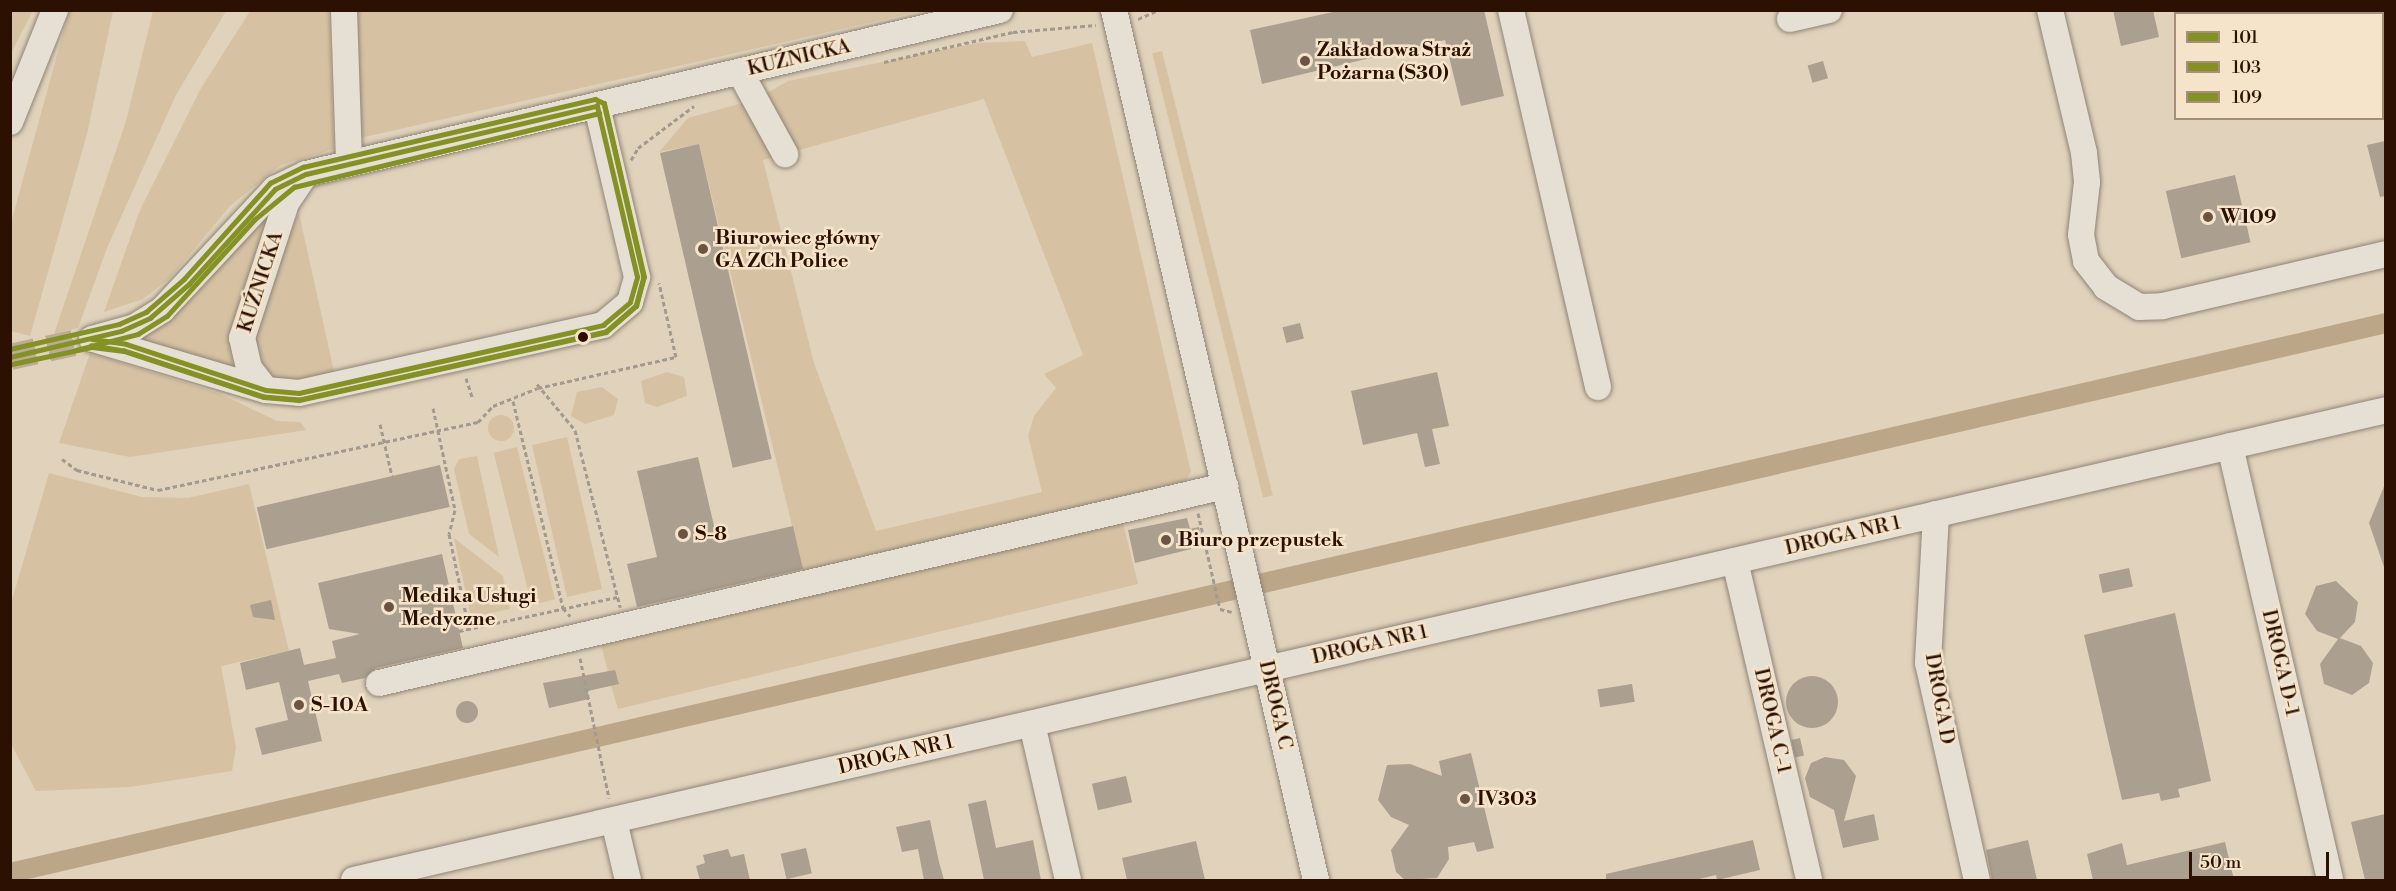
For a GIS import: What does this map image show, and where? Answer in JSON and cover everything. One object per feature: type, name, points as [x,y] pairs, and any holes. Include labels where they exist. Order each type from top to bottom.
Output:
[{"type":"street","points":[[10,122],[56,10]]},
{"type":"street","points":[[344,10],[349,163]]},
{"type":"street","name":"KUŹNICKA","points":[[597,106],[637,269],[635,292],[616,317],[593,328],[314,391],[266,390],[126,344],[92,339],[135,327],[162,310],[275,189],[306,174],[1000,10]]},
{"type":"street","points":[[1511,10],[1599,387]]},
{"type":"street","points":[[1790,19],[1828,10]]},
{"type":"street","points":[[2050,10],[2084,153],[2087,182],[2081,236],[2086,261],[2106,287],[2139,307],[2163,306],[2385,254]]},
{"type":"street","name":"DROGA C","points":[[1116,17],[1316,880]]},
{"type":"street","points":[[740,72],[785,154]]},
{"type":"street","name":"KUŹNICKA","points":[[266,390],[245,360],[242,338],[286,203],[306,174]]},
{"type":"street","name":"DROGA NR 1","points":[[362,880],[2385,410]]},
{"type":"street","name":"DROGA D-1","points":[[2230,446],[2330,880]]},
{"type":"street","points":[[380,683],[1225,486]]},
{"type":"street","name":"DROGA D","points":[[1936,514],[1928,663],[1977,880]]},
{"type":"street","name":"DROGA C-1","points":[[1735,561],[1809,880]]},
{"type":"street","points":[[1032,724],[1068,880]]},
{"type":"street","points":[[614,820],[628,880]]},
{"type":"path","points":[[871,65],[1013,32],[1158,10]]},
{"type":"path","points":[[631,161],[638,148],[706,103]]},
{"type":"path","points":[[62,459],[77,470],[158,490],[438,432],[478,422],[493,406],[513,401],[538,386],[676,357],[666,313]]},
{"type":"path","points":[[538,386],[575,430],[624,626]]},
{"type":"path","points":[[513,401],[563,608],[576,638],[614,820]]},
{"type":"path","points":[[433,408],[454,510],[449,534],[470,629]]},
{"type":"path","points":[[380,424],[392,476]]},
{"type":"path","points":[[1198,513],[1220,609]]},
{"type":"path","points":[[459,631],[618,597]]},
{"type":"shaded area","points":[[10,11],[33,11],[11,53]]},
{"type":"shaded area","points":[[69,11],[113,11],[87,134],[30,336],[11,331],[11,223]]},
{"type":"shaded area","points":[[153,11],[226,11],[176,95],[107,248],[78,328],[54,334],[126,121]]},
{"type":"shaded area","points":[[250,11],[329,11],[334,149],[281,165],[230,206],[170,278],[143,299],[104,312],[140,210],[200,90]]},
{"type":"shaded area","points":[[353,11],[921,11],[356,139]]},
{"type":"shaded area","points":[[1025,41],[1032,57],[1092,43],[1191,472],[1175,498],[1120,511],[1138,584],[618,709],[611,686],[618,680],[608,672],[598,632],[806,583],[699,144],[659,152],[688,118],[757,99],[788,81],[977,43]],"holes":[[[984,99],[1083,355],[1044,374],[1056,388],[1034,416],[1028,436],[1042,492],[876,531],[814,363],[763,160]]]},
{"type":"shaded area","points":[[1162,51],[1273,495],[1263,498],[1152,53]]},
{"type":"shaded area","points":[[279,196],[230,340],[233,369],[133,338]]},
{"type":"shaded area","points":[[299,213],[335,376],[282,384],[268,379],[257,366],[252,327],[283,235]]},
{"type":"shaded area","points":[[90,353],[221,394],[277,421],[300,422],[306,430],[130,457],[59,443]]},
{"type":"shaded area","points":[[667,372],[684,377],[687,396],[657,407],[645,403],[641,381]]},
{"type":"shaded area","points":[[602,387],[618,399],[614,415],[585,424],[571,416],[577,392]]},
{"type":"shaded area","points":[[501,415],[510,419],[514,428],[510,437],[501,441],[492,437],[488,428],[492,419]]},
{"type":"shaded area","points":[[567,437],[602,589],[567,597],[532,445]]},
{"type":"shaded area","points":[[517,447],[555,599],[532,605],[494,453]]},
{"type":"shaded area","points":[[477,456],[499,557],[469,534],[454,469],[459,459]]},
{"type":"shaded area","points":[[49,473],[142,497],[188,498],[249,484],[289,651],[221,666],[236,747],[232,771],[130,787],[36,791],[11,744],[10,607]]},
{"type":"shaded area","points":[[454,538],[503,576],[510,609],[471,617]]},
{"type":"building","name":"Zakładowa Straż Pożarna (S30)","points":[[1342,10],[1484,10],[1504,96],[1461,106],[1445,40],[1262,84],[1250,30]]},
{"type":"building","points":[[2113,10],[2153,10],[2159,37],[2121,46]]},
{"type":"building","points":[[1823,61],[1828,78],[1813,83],[1808,65]]},
{"type":"building","points":[[2385,141],[2385,196],[2380,197],[2367,145]]},
{"type":"building","name":"Biurowiec główny GA ZCh Police","points":[[699,144],[772,459],[733,468],[660,153]]},
{"type":"building","name":"W109","points":[[2235,175],[2251,242],[2181,258],[2166,191]]},
{"type":"building","points":[[1300,323],[1304,339],[1286,343],[1283,327]]},
{"type":"building","points":[[1437,372],[1449,426],[1432,429],[1440,464],[1425,467],[1417,433],[1363,445],[1351,391]]},
{"type":"building","name":"S-8","points":[[698,457],[718,543],[793,526],[803,569],[637,607],[627,564],[657,557],[637,471]]},
{"type":"building","points":[[440,465],[450,507],[266,549],[257,507]]},
{"type":"building","points":[[2385,484],[2385,570],[2369,523]]},
{"type":"building","name":"Biuro przepustek","points":[[1187,518],[1190,529],[1199,527],[1203,546],[1135,563],[1128,530]]},
{"type":"building","name":"Medika Usługi Medyczne","points":[[442,554],[463,648],[376,668],[365,678],[342,683],[339,674],[308,681],[322,741],[262,755],[255,728],[288,720],[279,682],[246,690],[240,663],[300,648],[304,665],[336,658],[332,641],[360,634],[329,629],[318,583]]},
{"type":"building","points":[[2129,568],[2133,587],[2103,593],[2099,574]]},
{"type":"building","points":[[2336,581],[2358,602],[2355,622],[2340,638],[2361,646],[2373,663],[2369,683],[2352,695],[2324,684],[2320,664],[2338,639],[2317,631],[2305,614],[2316,586]]},
{"type":"building","points":[[271,600],[275,620],[253,617],[250,605]]},
{"type":"building","points":[[2175,613],[2211,781],[2178,789],[2180,797],[2161,801],[2159,793],[2122,800],[2084,635]]},
{"type":"building","points":[[615,670],[619,684],[588,691],[589,699],[549,708],[543,683]]},
{"type":"building","points":[[1812,676],[1822,678],[1830,684],[1836,692],[1838,702],[1836,712],[1830,720],[1822,726],[1812,728],[1802,726],[1794,720],[1788,712],[1786,702],[1788,692],[1794,684],[1802,678]]},
{"type":"building","points":[[1632,684],[1635,702],[1600,707],[1597,689]]},
{"type":"building","points":[[467,701],[475,704],[478,712],[475,720],[467,723],[459,720],[456,712],[459,704]]},
{"type":"building","points":[[1800,738],[1804,756],[1795,758],[1791,740]]},
{"type":"building","points":[[1471,753],[1494,848],[1477,852],[1474,842],[1448,847],[1449,859],[1437,878],[1405,880],[1396,872],[1391,850],[1409,825],[1391,817],[1378,800],[1387,765],[1410,764],[1442,776],[1439,761]]},
{"type":"building","points":[[1825,757],[1844,760],[1856,776],[1844,821],[1874,814],[1879,840],[1843,848],[1834,810],[1810,797],[1805,778],[1811,763]]},
{"type":"building","points":[[1126,776],[1132,802],[1098,810],[1092,784]]},
{"type":"building","points":[[986,800],[996,848],[1033,840],[1041,880],[984,880],[968,804]]},
{"type":"building","points":[[2385,814],[2385,880],[2365,880],[2351,822]]},
{"type":"building","points":[[930,820],[944,880],[924,880],[918,849],[902,852],[896,827]]},
{"type":"building","points":[[1753,840],[1760,870],[1717,880],[1716,875],[1695,880],[1606,880],[1606,874]]},
{"type":"building","points":[[2028,840],[2037,880],[1992,880],[1986,850]]},
{"type":"building","points":[[1196,841],[1205,880],[1127,880],[1122,858]]},
{"type":"building","points":[[2225,842],[2234,880],[2093,880],[2087,854],[2122,843],[2127,865]]},
{"type":"building","points":[[806,848],[812,873],[787,879],[781,854]]},
{"type":"building","points":[[728,849],[731,857],[744,854],[750,880],[700,880],[696,866],[705,863],[703,855]]},
{"type":"waterway","points":[[10,873],[2386,323]]},
{"type":"tunnel","points":[[10,357],[92,339]]},
{"type":"transit line","name":"109","points":[[10,349],[119,324],[146,312],[184,279],[270,183],[303,167],[595,99],[604,103],[644,277],[636,306],[606,332],[299,400],[264,397],[124,351],[91,346]]},
{"type":"transit line","name":"103","points":[[12,364],[92,347],[124,351],[264,397],[299,400],[606,332],[636,306],[644,277],[604,104]]},
{"type":"transit line","name":"101","points":[[92,339],[126,344],[266,390],[299,393],[603,325],[630,302],[637,277],[597,106]]},
{"type":"transit line","name":"101","points":[[10,357],[121,331],[150,318],[189,284],[275,189],[306,174],[597,106]]},
{"type":"transit line","name":"103","points":[[76,350],[138,334],[167,316],[254,220],[294,187],[599,113]]},
{"type":"place","name":"Zakładowa Straż Pożarna (S30)","points":[[1305,61]]},
{"type":"place","name":"W109","points":[[2208,217]]},
{"type":"place","name":"Biurowiec główny GA ZCh Police","points":[[703,249]]},
{"type":"place","name":"S-8","points":[[683,534]]},
{"type":"place","name":"Biuro przepustek","points":[[1166,540]]},
{"type":"place","name":"Medika Usługi Medyczne","points":[[389,607]]},
{"type":"place","name":"S-10A","points":[[299,705]]},
{"type":"place","name":"IV303","points":[[1465,799]]}]
